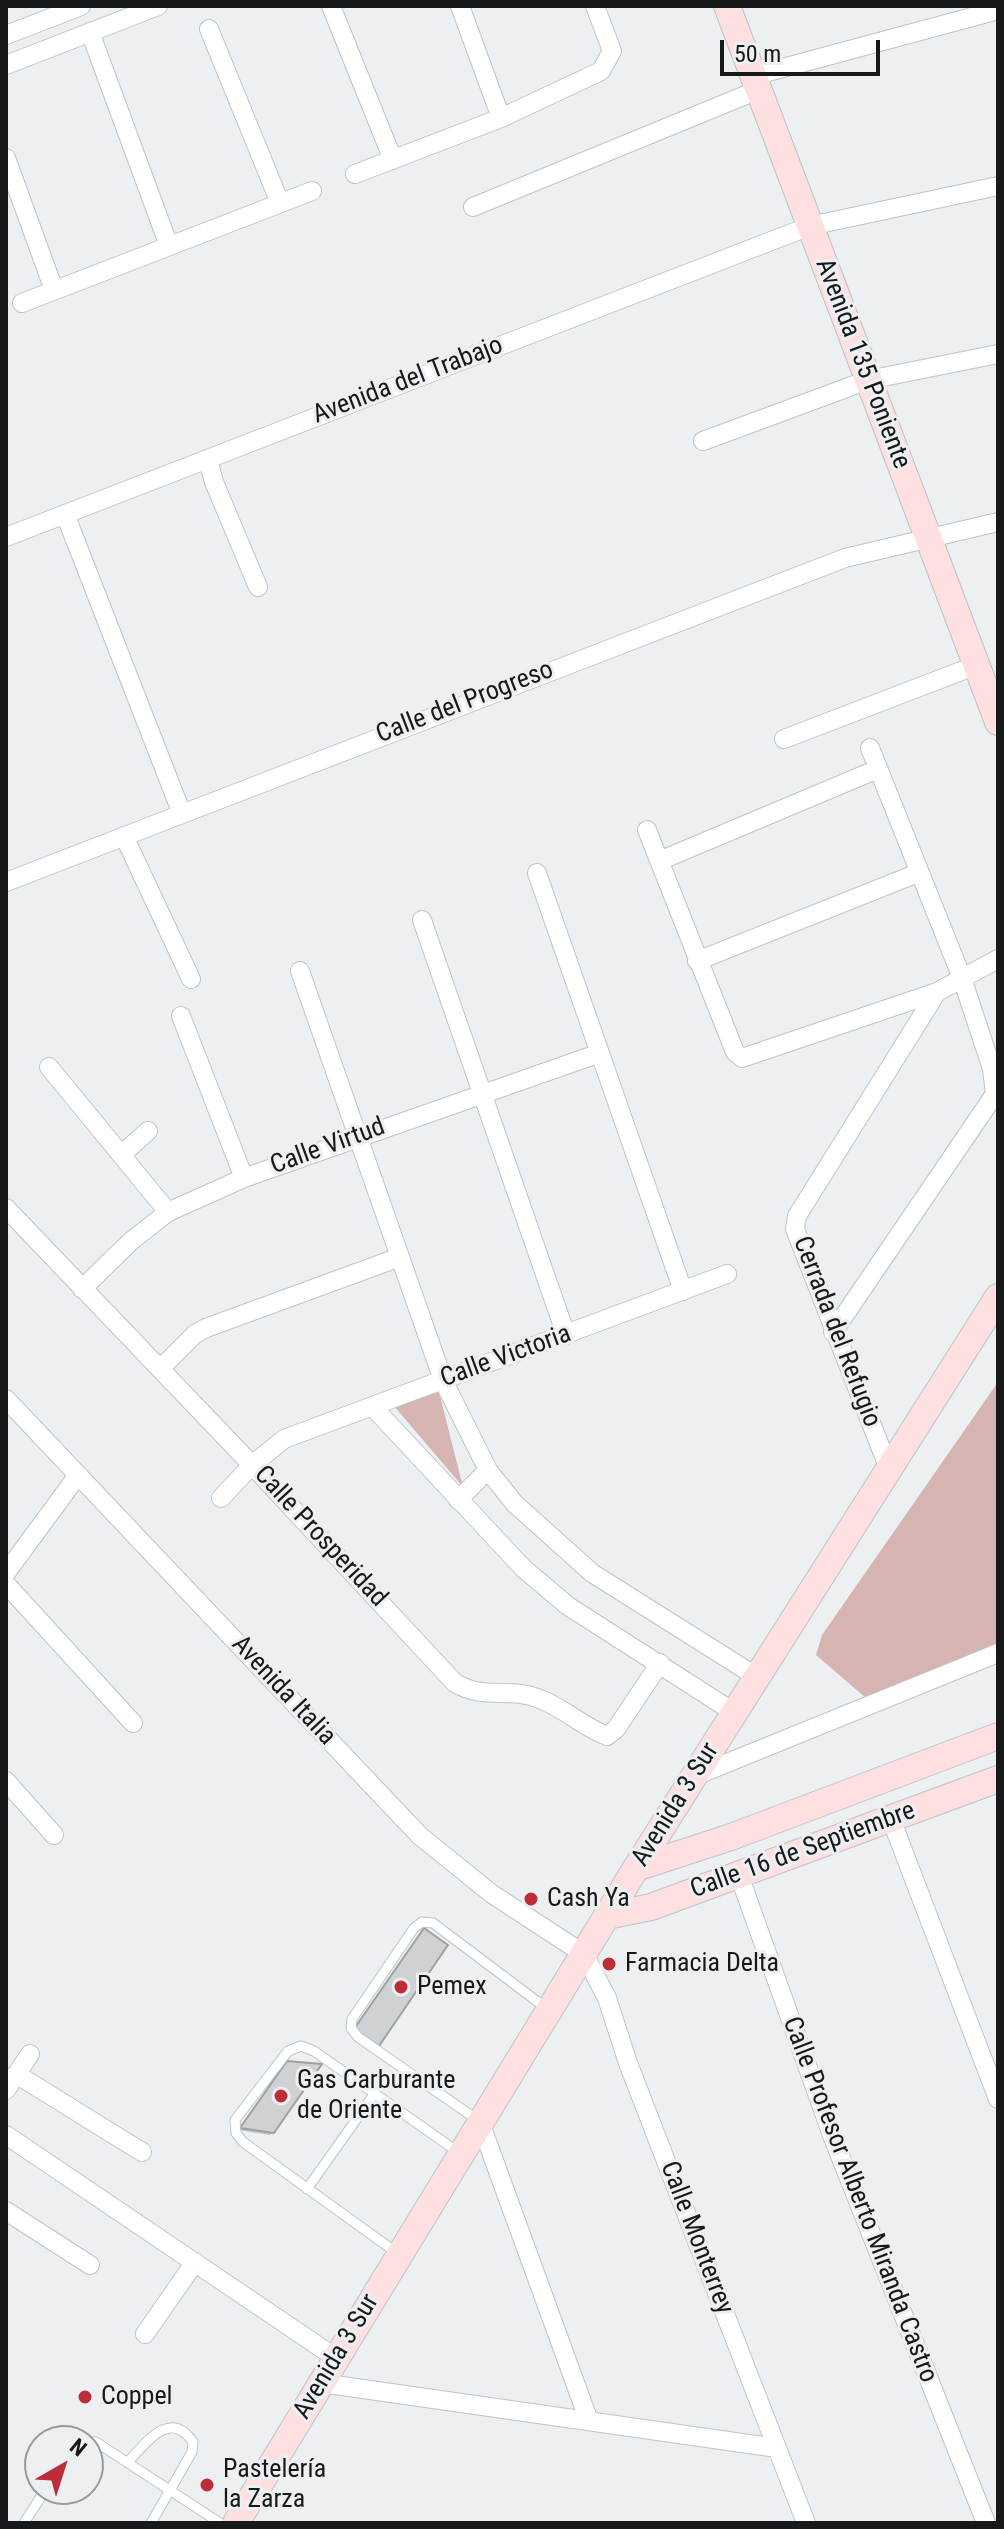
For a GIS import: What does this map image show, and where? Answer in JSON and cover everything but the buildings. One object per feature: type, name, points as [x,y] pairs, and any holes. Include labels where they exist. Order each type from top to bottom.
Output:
[{"type":"main road","name":"Avenida 135 Poniente","points":[[727,6],[996,708]]},
{"type":"main road","name":"Avenida 3 Sur","points":[[236,2523],[636,1868],[998,1297]]},
{"type":"main road","name":"Calle 16 de Septiembre","points":[[636,1868],[731,1837],[998,1736]]},
{"type":"main road","name":"Calle 16 de Septiembre","points":[[607,1916],[651,1907],[998,1779]]},
{"type":"street","points":[[6,65],[158,6]]},
{"type":"street","points":[[331,6],[393,160]]},
{"type":"street","points":[[460,6],[501,118]]},
{"type":"street","points":[[355,174],[501,118],[601,71],[612,51],[595,6]]},
{"type":"street","points":[[32,55],[15,32],[77,7]]},
{"type":"street","points":[[473,207],[756,83],[998,10]]},
{"type":"street","points":[[209,29],[280,203]]},
{"type":"street","points":[[90,32],[169,246]]},
{"type":"street","points":[[6,158],[54,290]]},
{"type":"street","name":"Avenida del Trabajo","points":[[6,537],[810,226],[998,186]]},
{"type":"street","points":[[22,303],[312,191]]},
{"type":"street","points":[[703,441],[868,380],[998,354]]},
{"type":"street","points":[[208,459],[258,587]]},
{"type":"street","points":[[65,514],[182,814]]},
{"type":"street","name":"Calle del Progreso","points":[[6,882],[830,563],[928,536],[998,522]]},
{"type":"street","points":[[784,739],[977,665]]},
{"type":"street","points":[[833,1332],[995,1094],[992,1069],[962,978],[870,748]]},
{"type":"street","points":[[659,861],[878,769]]},
{"type":"street","points":[[647,830],[697,961],[735,1052],[742,1058],[937,992],[998,959]]},
{"type":"street","points":[[124,836],[191,979]]},
{"type":"street","points":[[537,873],[683,1291]]},
{"type":"street","points":[[697,961],[918,873]]},
{"type":"street","points":[[422,920],[566,1335]]},
{"type":"street","points":[[300,971],[443,1380],[488,1470],[514,1503],[592,1573],[757,1677]]},
{"type":"street","name":"Cerrada del Refugio","points":[[889,1469],[797,1241],[797,1216],[937,992]]},
{"type":"street","points":[[181,1016],[244,1178]]},
{"type":"street","name":"Calle Virtud","points":[[82,1289],[130,1242],[168,1212],[244,1178],[357,1136],[600,1053]]},
{"type":"street","points":[[49,1067],[168,1212]]},
{"type":"street","points":[[121,1155],[148,1131]]},
{"type":"street","name":"Calle Prosperidad","points":[[6,1208],[455,1683],[482,1695],[513,1692],[542,1699],[607,1736],[616,1729],[660,1663]]},
{"type":"street","points":[[160,1369],[195,1334],[206,1328],[400,1257]]},
{"type":"street","name":"Calle Victoria","points":[[252,1465],[284,1439],[727,1274]]},
{"type":"street","name":"Avenida Italia","points":[[6,1399],[420,1836],[492,1894],[584,1954]]},
{"type":"street","points":[[373,1407],[523,1568],[568,1606],[735,1713]]},
{"type":"street","points":[[221,1498],[252,1465]]},
{"type":"street","points":[[458,1500],[488,1470]]},
{"type":"street","points":[[6,1573],[78,1475]]},
{"type":"street","points":[[6,1584],[133,1723]]},
{"type":"street","points":[[695,1776],[991,1656],[998,1636]]},
{"type":"street","points":[[6,1781],[54,1835]]},
{"type":"street","points":[[891,1819],[998,2099]]},
{"type":"street","name":"Calle Profesor Alberto Miranda Castro","points":[[739,1875],[833,2138],[986,2523]]},
{"type":"street","name":"Calle Monterrey","points":[[584,1954],[607,1998],[628,2063],[806,2523]]},
{"type":"street","points":[[30,2054],[11,2082],[142,2152]]},
{"type":"street","points":[[480,2122],[589,2421]]},
{"type":"street","points":[[6,2135],[336,2358]]},
{"type":"street","points":[[6,2211],[90,2265]]},
{"type":"street","points":[[145,2334],[195,2262]]},
{"type":"street","points":[[321,2383],[777,2448]]},
{"type":"lane","points":[[480,2122],[358,2037],[351,2028],[352,2019],[414,1928],[422,1922],[433,1923],[549,2010]]},
{"type":"lane","points":[[399,2255],[243,2142],[236,2133],[235,2120],[288,2051],[301,2046],[314,2051],[461,2154]]},
{"type":"lane","points":[[307,2189],[375,2093]]},
{"type":"lane","points":[[128,2462],[157,2431],[167,2426],[188,2434],[193,2442],[192,2452],[151,2523]]},
{"type":"lane","points":[[104,2447],[220,2523]]},
{"type":"lane","points":[[24,2523],[36,2505]]},
{"type":"shaded area","points":[[998,1382],[998,1654],[873,1704],[816,1655],[822,1635]]},
{"type":"shaded area","points":[[439,1392],[463,1487],[394,1406]]},
{"type":"place","name":"Cash Ya","points":[[531,1899]]},
{"type":"place","name":"Farmacia Delta","points":[[609,1964]]},
{"type":"place","name":"Pemex","points":[[401,1987]]},
{"type":"place","name":"Gas Carburante de Oriente","points":[[281,2096]]},
{"type":"place","name":"Coppel","points":[[85,2397]]},
{"type":"place","name":"Pastelería la Zarza","points":[[207,2485]]}]
